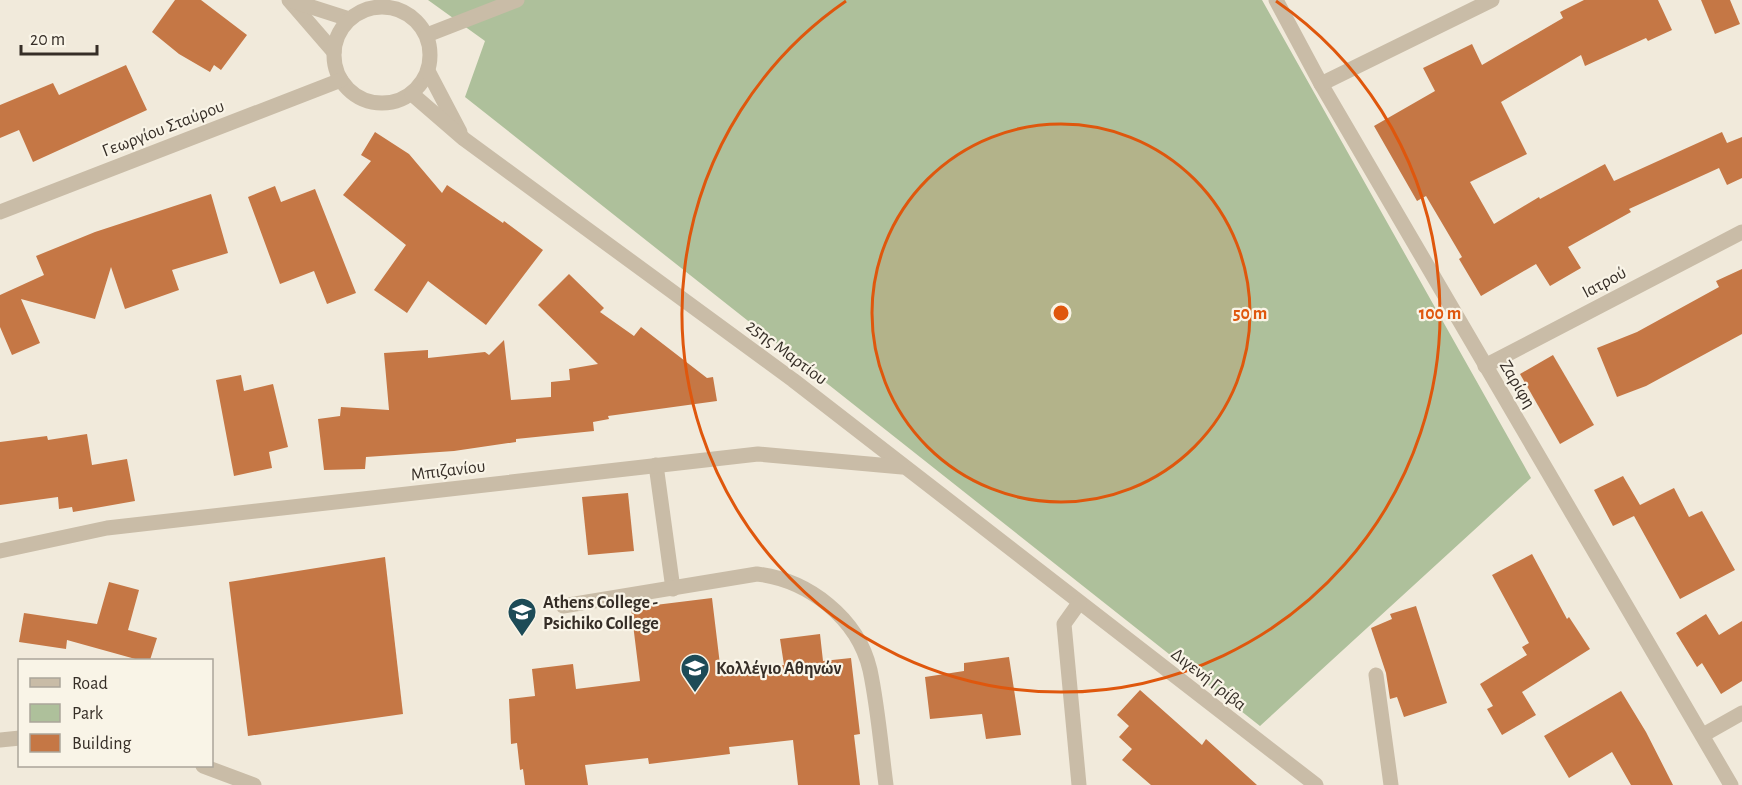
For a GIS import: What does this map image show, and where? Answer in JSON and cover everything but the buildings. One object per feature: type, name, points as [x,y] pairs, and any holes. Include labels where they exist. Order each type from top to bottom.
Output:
[{"type":"street","points":[[290,0],[349,19]]},
{"type":"street","points":[[290,0],[334,52]]},
{"type":"street","points":[[427,35],[517,0]]},
{"type":"street","name":"Ζαρίφη","points":[[1276,0],[1321,84],[1731,785]]},
{"type":"street","points":[[1321,84],[1492,0]]},
{"type":"street","points":[[386,6],[411,15],[427,35],[431,53],[428,71],[422,83],[412,94],[397,101],[381,104],[365,101],[351,92],[340,80],[335,67],[334,52],[338,34],[349,19],[373,7],[386,6]]},
{"type":"street","name":"25ης Μαρτίου","points":[[428,71],[464,140]]},
{"type":"street","name":"Γεωργίου Σταύρου","points":[[0,212],[340,80]]},
{"type":"street","name":"25ης Μαρτίου","points":[[412,94],[464,140],[698,309],[1079,603]]},
{"type":"street","name":"Ιατρού","points":[[1485,366],[1742,232]]},
{"type":"street","name":"Μπιζανίου","points":[[0,551],[107,528],[758,454],[902,466]]},
{"type":"street","points":[[657,465],[673,589]]},
{"type":"street","points":[[563,606],[757,574],[777,577],[808,588],[835,611],[855,636],[869,668],[886,785]]},
{"type":"street","points":[[1079,603],[1064,624],[1079,785]]},
{"type":"street","name":"Διγενή Γρίβα","points":[[1079,603],[1316,785]]},
{"type":"street","points":[[1376,675],[1391,785]]},
{"type":"street","points":[[1703,735],[1742,713]]},
{"type":"street","points":[[0,740],[18,738]]},
{"type":"street","points":[[208,767],[254,785]]},
{"type":"green space","points":[[428,0],[1262,0],[1531,478],[1260,726],[465,97],[485,41]]},
{"type":"place","name":"Athens College - Psichiko College","points":[[522,638]]},
{"type":"place","name":"Κολλέγιο Αθηνών","points":[[695,694]]}]
